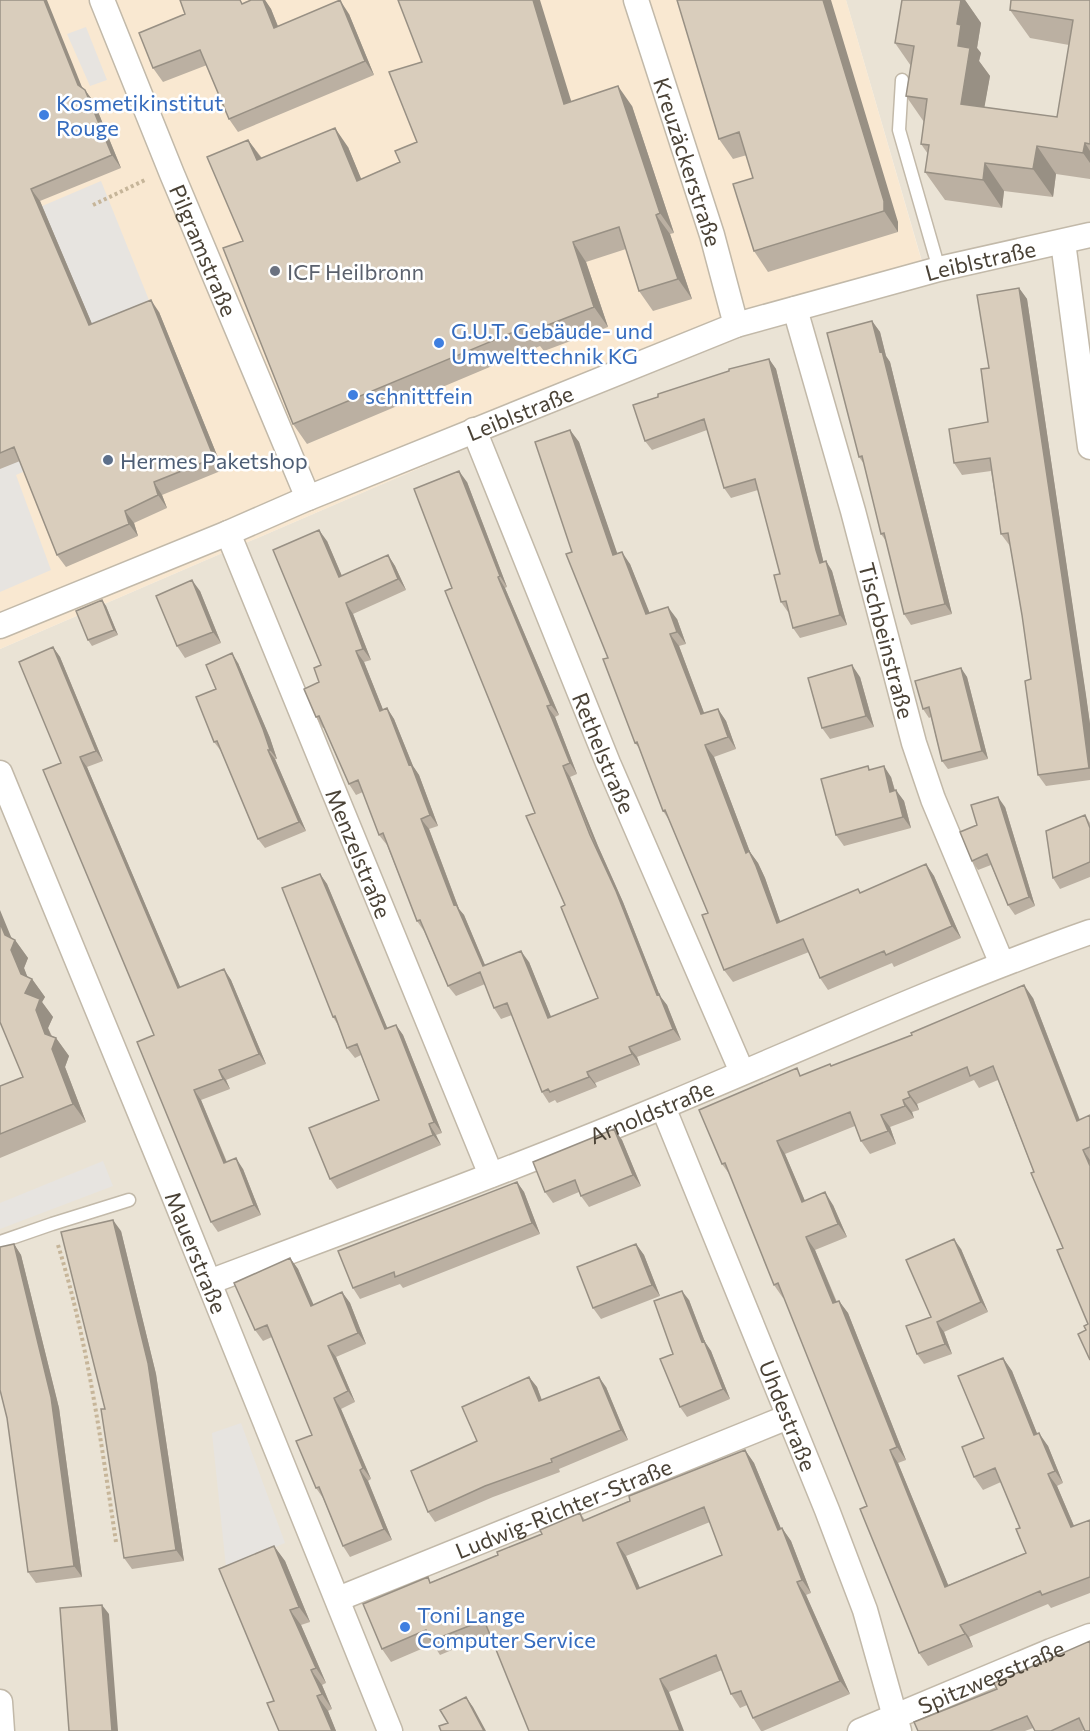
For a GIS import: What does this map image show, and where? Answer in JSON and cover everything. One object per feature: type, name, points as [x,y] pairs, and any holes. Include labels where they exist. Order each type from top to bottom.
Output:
[{"type":"street","name":"Pilgramstraße","points":[[102,0],[308,498]]},
{"type":"street","name":"Kreuzäckerstraße","points":[[636,0],[712,235],[736,325]]},
{"type":"street","name":"Leiblstraße","points":[[0,626],[474,430],[736,325],[939,270],[1090,235]]},
{"type":"street","points":[[1063,242],[1090,447]]},
{"type":"street","name":"Tischbeinstraße","points":[[795,309],[856,522],[914,743],[933,799],[1002,964]]},
{"type":"street","name":"Rethelstraße","points":[[474,430],[608,763],[742,1072]]},
{"type":"street","name":"Menzelstraße","points":[[228,533],[491,1175]]},
{"type":"street","name":"Mauerstraße","points":[[0,773],[390,1731]]},
{"type":"street","name":"Arnoldstraße","points":[[209,1282],[663,1107],[1002,964],[1090,932]]},
{"type":"street","name":"Uhdestraße","points":[[663,1107],[865,1611],[897,1724]]},
{"type":"street","name":"Ludwig-Richter-Straße","points":[[338,1599],[788,1417]]},
{"type":"street","name":"Spitzwegstraße","points":[[860,1731],[897,1724],[1051,1651],[1090,1636]]},
{"type":"street","points":[[0,1702],[2,1731]]},
{"type":"lane","points":[[902,80],[899,129],[939,270]]},
{"type":"lane","points":[[0,1242],[129,1200]]},
{"type":"path","points":[[93,205],[170,168]]},
{"type":"path","points":[[52,1224],[71,1286],[86,1351],[116,1542]]},
{"type":"shaded area","points":[[0,0],[846,0],[926,276],[749,326],[0,649]]},
{"type":"shaded area","points":[[846,0],[1090,0],[1090,1731],[0,1731],[0,649],[749,326],[926,275]]},
{"type":"shaded area","points":[[86,27],[107,80],[90,86],[67,34]]},
{"type":"shaded area","points":[[101,181],[153,310],[133,424],[16,475],[51,570],[0,592],[0,224]]},
{"type":"shaded area","points":[[103,1161],[113,1186],[0,1229],[0,1203]]},
{"type":"shaded area","points":[[241,1423],[285,1543],[226,1567],[212,1433]]},
{"type":"building","points":[[0,0],[44,0],[78,85],[85,90],[112,155],[31,189],[89,325],[151,300],[214,458],[154,482],[158,495],[125,511],[129,524],[57,555],[14,447],[0,453]]},
{"type":"building","points":[[180,0],[240,0],[242,4],[251,0],[263,0],[274,28],[340,0],[365,61],[229,119],[200,50],[153,68],[139,33],[185,14]]},
{"type":"building","points":[[398,0],[533,0],[564,104],[618,86],[660,213],[656,215],[678,279],[639,291],[619,227],[573,242],[594,307],[530,332],[528,326],[293,424],[223,248],[243,241],[207,157],[248,140],[257,160],[335,128],[357,181],[400,162],[395,151],[417,142],[389,72],[422,62]]},
{"type":"building","points":[[677,0],[823,0],[884,201],[884,211],[754,251],[733,184],[753,178],[739,132],[719,139]]},
{"type":"building","points":[[902,0],[961,0],[957,24],[961,25],[958,46],[970,48],[961,104],[1057,117],[1073,20],[1010,10],[1011,0],[1090,0],[1090,144],[1085,143],[1083,153],[1037,146],[1033,169],[985,163],[983,180],[925,172],[929,145],[921,144],[927,99],[906,96],[914,46],[895,43]]},
{"type":"building","points":[[1019,288],[1089,768],[1038,775],[1025,681],[1031,679],[1022,615],[1008,533],[1001,534],[990,458],[954,463],[949,429],[988,422],[981,369],[989,368],[977,295]]},
{"type":"building","points":[[872,321],[880,352],[882,351],[945,604],[904,614],[884,533],[881,534],[862,456],[859,457],[827,333]]},
{"type":"building","points":[[769,359],[816,550],[820,563],[826,561],[840,615],[793,628],[786,601],[781,602],[774,575],[780,574],[755,479],[724,488],[704,419],[645,441],[633,405],[658,397],[658,394],[729,371],[729,369]]},
{"type":"building","points":[[570,430],[613,555],[622,552],[646,614],[668,607],[677,632],[670,634],[701,714],[718,709],[728,737],[705,745],[746,853],[749,851],[756,866],[777,923],[858,889],[860,893],[926,864],[952,926],[886,955],[884,951],[820,978],[803,939],[724,970],[702,915],[708,913],[665,810],[663,811],[637,742],[635,743],[603,659],[608,658],[566,554],[572,552],[535,442]]},
{"type":"building","points":[[459,471],[500,576],[498,577],[551,705],[547,706],[570,763],[563,766],[673,1029],[629,1047],[632,1054],[587,1072],[589,1077],[550,1092],[548,1089],[542,1092],[507,1003],[494,1008],[480,972],[448,986],[420,920],[417,921],[383,833],[379,835],[358,780],[349,784],[319,716],[316,717],[304,689],[319,682],[314,668],[321,665],[273,550],[319,530],[339,577],[388,555],[398,579],[346,603],[363,649],[356,651],[380,711],[387,708],[430,815],[421,819],[454,905],[456,904],[483,966],[521,951],[548,1018],[598,998],[561,907],[565,905],[526,816],[535,813],[445,591],[452,588],[414,489]]},
{"type":"building","points":[[192,580],[213,632],[177,646],[156,596]]},
{"type":"building","points":[[102,600],[114,630],[88,640],[76,611]]},
{"type":"building","points":[[53,647],[96,751],[80,757],[178,988],[224,969],[259,1054],[219,1070],[223,1079],[194,1090],[224,1163],[236,1158],[254,1205],[211,1222],[137,1042],[154,1035],[43,770],[61,763],[19,662]]},
{"type":"building","points":[[232,653],[263,729],[270,750],[268,750],[299,822],[258,839],[196,697],[216,689],[206,665]]},
{"type":"building","points":[[852,665],[866,716],[822,728],[808,678]]},
{"type":"building","points":[[961,668],[982,751],[942,761],[929,707],[923,709],[915,681]]},
{"type":"building","points":[[868,766],[869,770],[884,766],[890,792],[896,790],[903,817],[836,835],[821,779]]},
{"type":"building","points":[[998,797],[1029,897],[1008,905],[987,854],[972,861],[960,832],[977,825],[971,805]]},
{"type":"building","points":[[1085,815],[1090,828],[1090,862],[1053,878],[1046,831]]},
{"type":"building","points":[[320,874],[385,1029],[396,1025],[434,1122],[429,1124],[433,1135],[330,1179],[309,1128],[379,1100],[357,1044],[347,1048],[282,888]]},
{"type":"building","points":[[0,923],[5,935],[15,940],[11,950],[21,974],[32,979],[25,993],[40,999],[36,1010],[45,1034],[56,1038],[52,1049],[73,1104],[0,1134],[0,1086],[23,1077],[0,1022]]},
{"type":"building","points":[[1024,985],[1077,1121],[1090,1115],[1090,1147],[1083,1150],[1090,1166],[1090,1360],[1078,1334],[1086,1330],[1084,1326],[1088,1324],[1057,1250],[1063,1248],[1031,1173],[1034,1172],[993,1066],[970,1076],[967,1067],[908,1092],[910,1097],[903,1100],[905,1106],[881,1115],[888,1131],[861,1141],[850,1112],[777,1141],[802,1202],[825,1192],[838,1224],[806,1237],[833,1303],[839,1301],[897,1447],[890,1450],[945,1587],[1026,1553],[1016,1529],[1020,1528],[995,1468],[974,1477],[962,1447],[984,1438],[958,1376],[1003,1358],[1034,1435],[1039,1433],[1055,1471],[1048,1474],[1071,1527],[1090,1520],[1090,1577],[1042,1595],[1040,1591],[960,1625],[965,1634],[919,1653],[860,1509],[867,1506],[778,1283],[774,1285],[725,1163],[722,1164],[699,1110],[797,1068],[800,1076],[912,1035],[911,1033]]},
{"type":"building","points":[[614,1129],[633,1175],[581,1196],[575,1180],[545,1192],[533,1162]]},
{"type":"building","points":[[517,1182],[532,1223],[395,1277],[394,1272],[353,1288],[338,1251]]},
{"type":"building","points":[[113,1220],[148,1363],[176,1550],[124,1558],[101,1409],[105,1409],[61,1232]]},
{"type":"building","points":[[954,1239],[981,1302],[937,1322],[945,1344],[917,1354],[906,1326],[931,1317],[906,1260]]},
{"type":"building","points":[[14,1244],[51,1397],[74,1566],[28,1572],[7,1418],[0,1390],[0,1247]]},
{"type":"building","points":[[636,1244],[652,1285],[593,1308],[577,1267]]},
{"type":"building","points":[[290,1258],[311,1306],[342,1292],[358,1333],[328,1346],[348,1391],[334,1398],[363,1468],[360,1470],[384,1529],[343,1546],[319,1487],[316,1488],[296,1441],[312,1435],[267,1325],[255,1330],[234,1283]]},
{"type":"building","points":[[682,1291],[723,1389],[680,1407],[660,1359],[673,1354],[654,1301]]},
{"type":"building","points":[[529,1377],[539,1401],[599,1377],[621,1430],[551,1459],[552,1462],[485,1486],[428,1512],[411,1471],[477,1441],[462,1407]]},
{"type":"building","points":[[745,1450],[778,1530],[782,1528],[802,1580],[797,1582],[840,1681],[753,1718],[741,1691],[731,1694],[716,1655],[660,1679],[680,1731],[529,1731],[484,1620],[431,1641],[426,1630],[382,1649],[363,1604],[428,1577],[430,1583],[498,1555],[497,1552],[542,1534],[540,1530],[580,1513],[583,1521],[630,1501],[629,1496]],"holes":[[[704,1507],[722,1555],[637,1589],[617,1543]]]},
{"type":"building","points":[[274,1546],[299,1607],[290,1610],[316,1668],[311,1670],[322,1694],[317,1696],[332,1731],[279,1731],[267,1703],[274,1701],[219,1569]]},
{"type":"building","points":[[102,1605],[112,1731],[69,1731],[60,1608]]},
{"type":"building","points":[[1090,1641],[1090,1731],[1085,1731],[1079,1718],[1051,1731],[1035,1731],[1027,1716],[990,1731],[918,1731],[914,1722],[997,1689],[994,1683]]},
{"type":"building","points":[[466,1697],[484,1731],[441,1731],[439,1726],[448,1723],[440,1710]]},
{"type":"place","name":"Kosmetikinstitut Rouge","points":[[44,115]]},
{"type":"place","name":"ICF Heilbronn","points":[[275,271]]},
{"type":"place","name":"G.U.T. Gebäude- und Umwelttechnik KG","points":[[439,343]]},
{"type":"place","name":"schnittfein","points":[[353,395]]},
{"type":"place","name":"Hermes Paketshop","points":[[108,460]]},
{"type":"place","name":"Toni Lange Computer Service","points":[[405,1627]]}]
